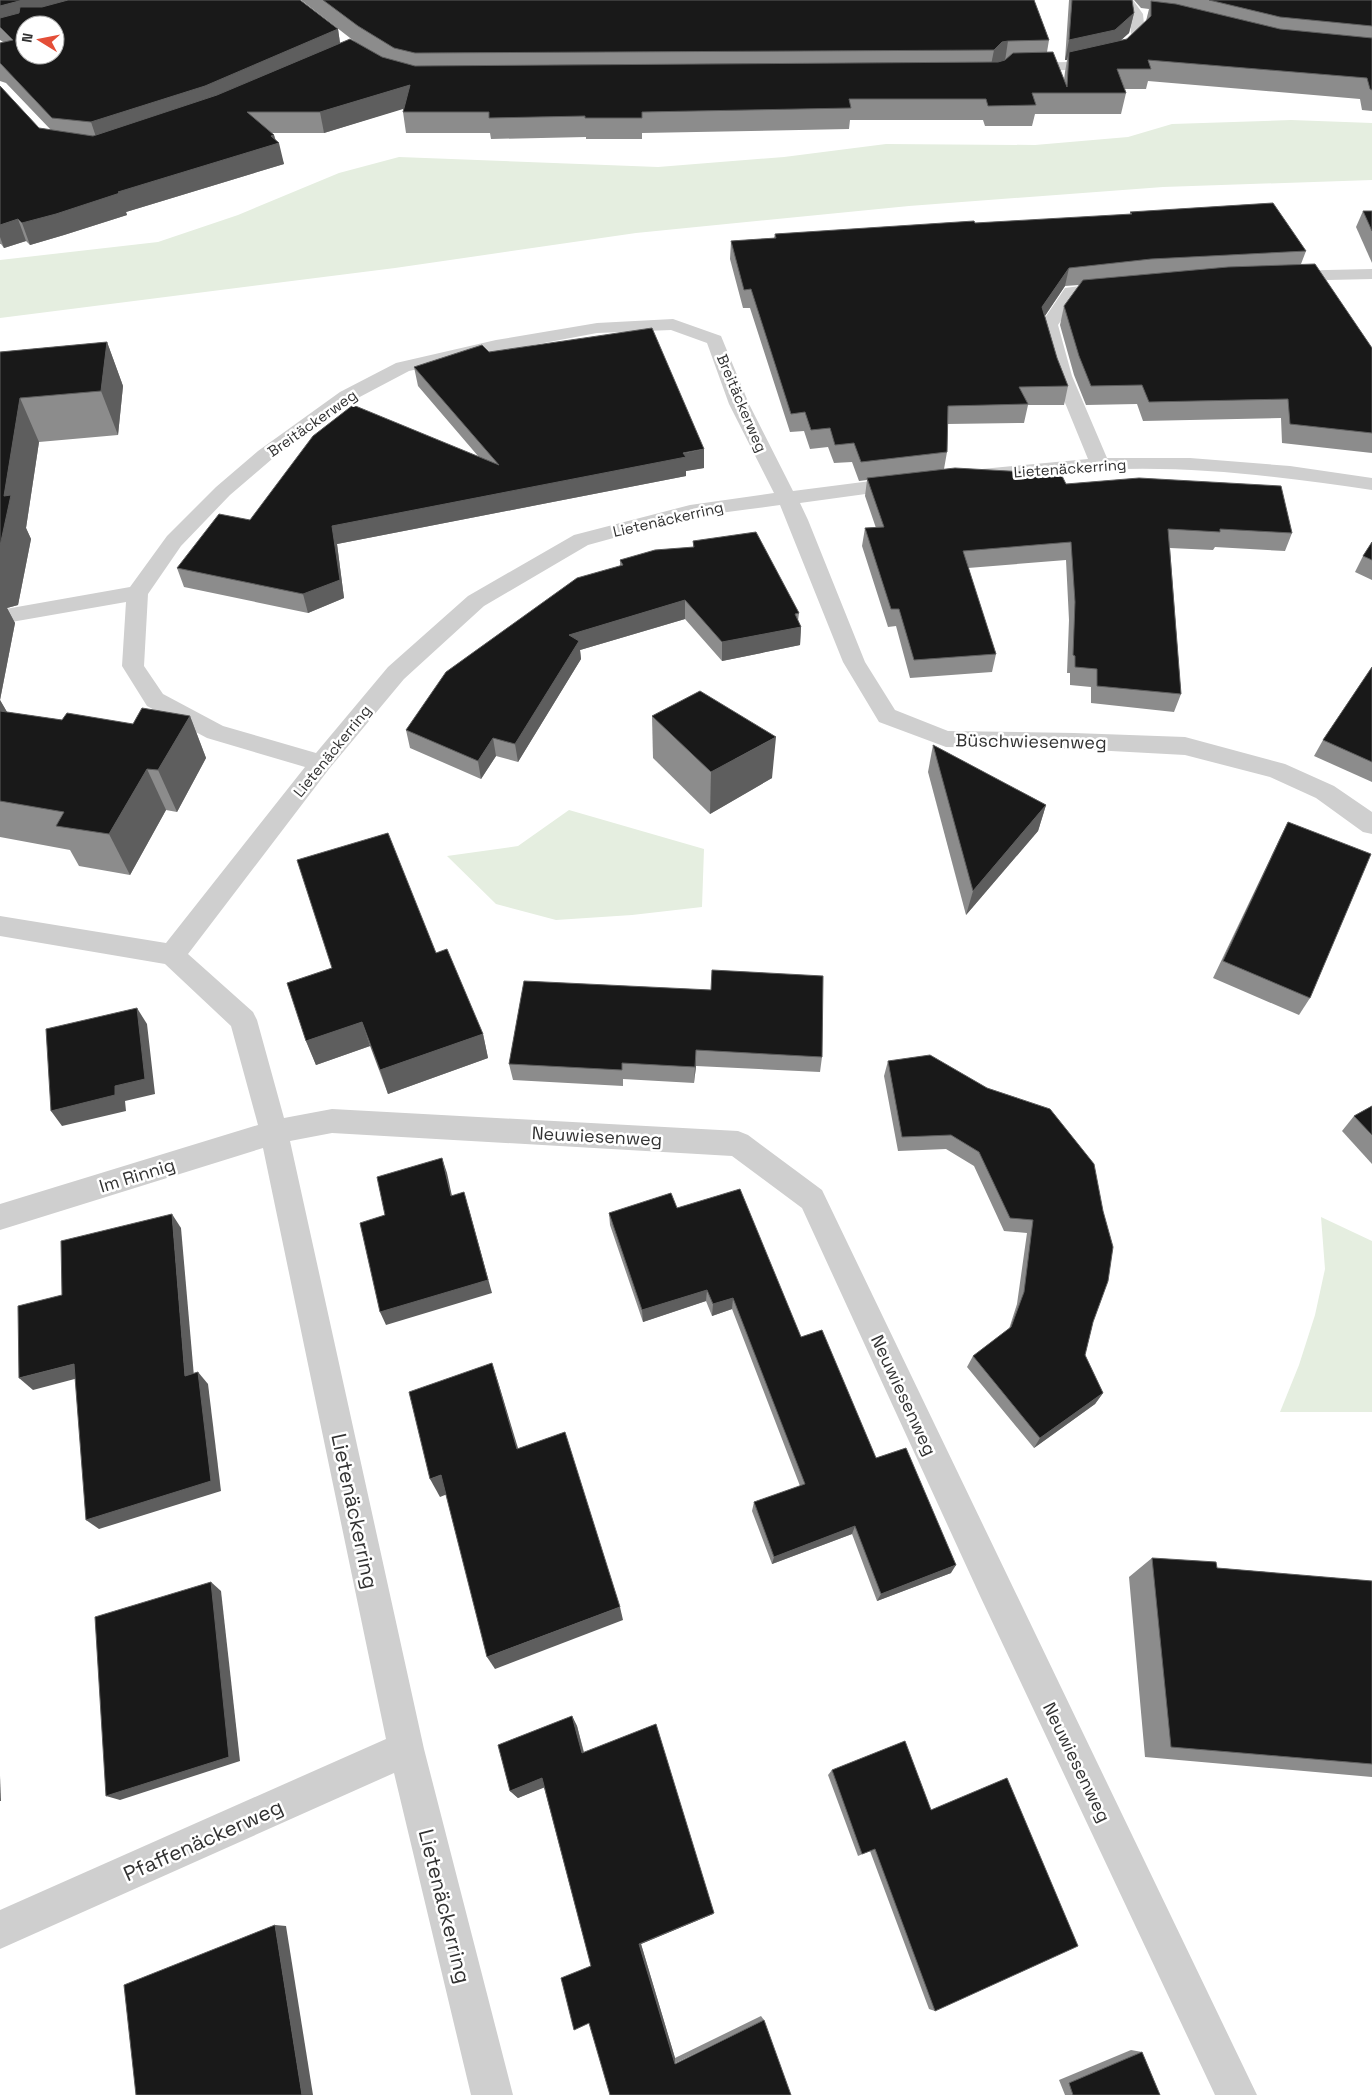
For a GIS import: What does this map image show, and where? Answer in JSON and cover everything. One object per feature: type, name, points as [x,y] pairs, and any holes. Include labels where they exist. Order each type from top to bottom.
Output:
[{"type":"street","points":[[1005,67],[1068,66],[1116,55],[1138,34],[1136,14],[1126,0]]},
{"type":"street","points":[[1136,14],[1154,16]]},
{"type":"street","points":[[1265,277],[1372,274]]},
{"type":"street","points":[[1100,464],[1063,376],[1049,325],[1071,292],[1131,284]]},
{"type":"street","name":"Breitäckerweg","points":[[137,593],[174,541],[223,491],[266,455],[347,396],[403,367],[496,346],[597,328],[673,324],[715,340],[739,404],[786,497]]},
{"type":"street","name":"Lietenäckerring","points":[[958,477],[1100,464],[1190,464],[1290,472],[1372,484]]},
{"type":"street","name":"Lietenäckerring","points":[[492,2095],[406,1749],[274,1132],[243,1020],[172,955],[322,763],[396,673],[476,601],[581,540],[690,511],[920,481]]},
{"type":"street","name":"Büschwiesenweg","points":[[786,497],[798,520],[854,662],[887,716],[946,739],[1074,741],[1185,746],[1277,770],[1325,792],[1372,825]]},
{"type":"street","points":[[0,616],[137,593],[133,666],[155,700],[215,732],[322,763]]},
{"type":"street","points":[[0,926],[172,955]]},
{"type":"street","name":"Neuwiesenweg","points":[[274,1132],[332,1121],[738,1144],[812,1199],[997,1595],[1236,2095]]},
{"type":"street","name":"Im Rinnig","points":[[0,1217],[274,1132]]},
{"type":"street","name":"Pfaffenäckerweg","points":[[0,1930],[406,1749]]},
{"type":"shaded area","points":[[1291,120],[1372,123],[1372,180],[1163,187],[909,206],[636,233],[395,268],[0,318],[0,260],[158,242],[238,215],[339,173],[399,157],[658,167],[784,157],[886,144],[1035,145],[1128,137],[1172,124]]},
{"type":"shaded area","points":[[569,810],[704,849],[702,907],[632,915],[556,920],[496,904],[447,856],[518,846]]},
{"type":"shaded area","points":[[1321,1217],[1372,1241],[1372,1412],[1280,1412],[1299,1365],[1315,1315],[1325,1269]]},
{"type":"building","points":[[0,0],[23,0],[0,6]]},
{"type":"building","points":[[68,0],[300,0],[338,29],[205,86],[91,122],[52,118],[0,63],[0,43],[13,40],[0,27],[0,18],[19,13],[20,7],[42,7]]},
{"type":"building","points":[[323,0],[1034,0],[1049,40],[1002,42],[994,50],[415,53],[394,48],[358,26]]},
{"type":"building","points":[[1072,0],[1132,0],[1134,13],[1115,30],[1069,40]]},
{"type":"building","points":[[1209,0],[1372,0],[1372,26],[1280,17]]},
{"type":"building","points":[[1151,1],[1176,4],[1280,29],[1372,38],[1372,90],[1367,78],[1148,60],[1151,69],[1117,69],[1126,93],[1032,93],[1036,105],[988,106],[986,99],[849,99],[851,108],[642,112],[642,118],[585,118],[585,116],[489,118],[489,112],[403,112],[410,85],[320,112],[247,112],[274,135],[271,136],[279,143],[118,192],[120,193],[56,214],[22,223],[18,219],[0,225],[0,86],[39,128],[93,136],[217,95],[350,39],[382,57],[415,66],[998,62],[1005,60],[1013,53],[1053,52],[1067,87],[1069,52],[1127,39],[1151,16]]},
{"type":"building","points":[[1273,203],[1306,251],[1151,259],[1069,268],[1042,307],[1057,358],[1068,386],[1019,387],[1028,404],[948,406],[947,452],[861,462],[854,443],[835,445],[830,428],[811,430],[805,412],[791,414],[751,289],[744,290],[731,241],[776,238],[775,234],[974,221],[975,223],[1132,214],[1130,212]]},
{"type":"building","points":[[1363,211],[1372,211],[1372,231]]},
{"type":"building","points":[[1315,264],[1372,348],[1372,433],[1290,424],[1288,399],[1149,402],[1142,385],[1091,386],[1079,356],[1064,306],[1083,280],[1228,267]]},
{"type":"building","points":[[652,328],[704,449],[683,453],[686,457],[332,526],[340,580],[303,594],[177,568],[219,514],[250,520],[313,436],[353,405],[499,465],[414,367],[482,345],[489,352]]},
{"type":"building","points":[[107,342],[101,391],[20,398],[4,496],[11,495],[0,546],[0,352]]},
{"type":"building","points":[[955,468],[1061,474],[1066,484],[1139,478],[1281,486],[1292,533],[1220,529],[1220,532],[1168,529],[1181,694],[1097,686],[1097,669],[1075,667],[1075,656],[1073,655],[1075,602],[1071,542],[963,551],[996,654],[914,660],[899,609],[891,609],[865,528],[884,527],[867,478]]},
{"type":"building","points":[[756,532],[799,613],[795,614],[801,627],[722,642],[685,600],[569,635],[579,641],[515,744],[493,738],[478,761],[406,730],[446,672],[577,578],[623,565],[620,560],[655,550],[694,547],[693,541]]},
{"type":"building","points":[[1372,542],[1372,560],[1363,556]]},
{"type":"building","points":[[1372,667],[1372,762],[1323,740]]},
{"type":"building","points":[[700,691],[776,737],[711,772],[652,716]]},
{"type":"building","points":[[142,708],[190,716],[158,770],[147,769],[109,834],[56,826],[64,812],[0,801],[0,711],[62,720],[67,713],[133,724]]},
{"type":"building","points":[[933,745],[1046,805],[973,891]]},
{"type":"building","points":[[1288,822],[1371,854],[1310,998],[1223,961]]},
{"type":"building","points":[[388,833],[436,953],[447,949],[483,1034],[380,1070],[362,1022],[306,1041],[287,983],[332,968],[297,860]]},
{"type":"building","points":[[712,970],[823,976],[822,1057],[696,1050],[695,1067],[622,1063],[622,1070],[509,1064],[524,981],[711,990]]},
{"type":"building","points":[[137,1008],[145,1079],[115,1086],[115,1095],[51,1111],[46,1029]]},
{"type":"building","points":[[930,1055],[987,1088],[1050,1109],[1094,1164],[1103,1211],[1113,1247],[1108,1281],[1093,1322],[1085,1355],[1103,1393],[1040,1438],[973,1356],[1011,1327],[1024,1292],[1033,1220],[1010,1218],[979,1152],[951,1135],[902,1137],[888,1061]]},
{"type":"building","points":[[1372,1106],[1372,1135],[1354,1116]]},
{"type":"building","points":[[442,1158],[451,1196],[464,1192],[488,1280],[380,1312],[360,1223],[385,1215],[377,1177]]},
{"type":"building","points":[[740,1189],[801,1337],[822,1330],[876,1458],[906,1448],[956,1565],[881,1594],[855,1526],[774,1557],[754,1502],[805,1484],[733,1298],[713,1304],[707,1290],[642,1310],[609,1213],[671,1193],[677,1208]]},
{"type":"building","points":[[172,1214],[185,1376],[198,1372],[211,1481],[86,1520],[74,1364],[19,1378],[18,1306],[62,1295],[61,1241]]},
{"type":"building","points":[[492,1363],[517,1449],[565,1432],[620,1607],[487,1657],[441,1475],[430,1479],[409,1392]]},
{"type":"building","points":[[1152,1558],[1216,1562],[1217,1568],[1372,1581],[1372,1764],[1171,1747]]},
{"type":"building","points":[[211,1582],[229,1757],[106,1796],[95,1617]]},
{"type":"building","points":[[572,1716],[582,1753],[656,1724],[714,1913],[639,1944],[675,2064],[764,2020],[791,2095],[610,2095],[589,2023],[574,2030],[561,1978],[591,1966],[542,1778],[510,1791],[498,1745]]},
{"type":"building","points":[[905,1741],[931,1810],[1007,1778],[1078,1946],[935,2011],[875,1849],[862,1854],[832,1770]]},
{"type":"building","points":[[275,1925],[302,2095],[136,2095],[124,1985]]},
{"type":"building","points":[[1142,2052],[1160,2095],[1073,2095],[1069,2083]]}]
